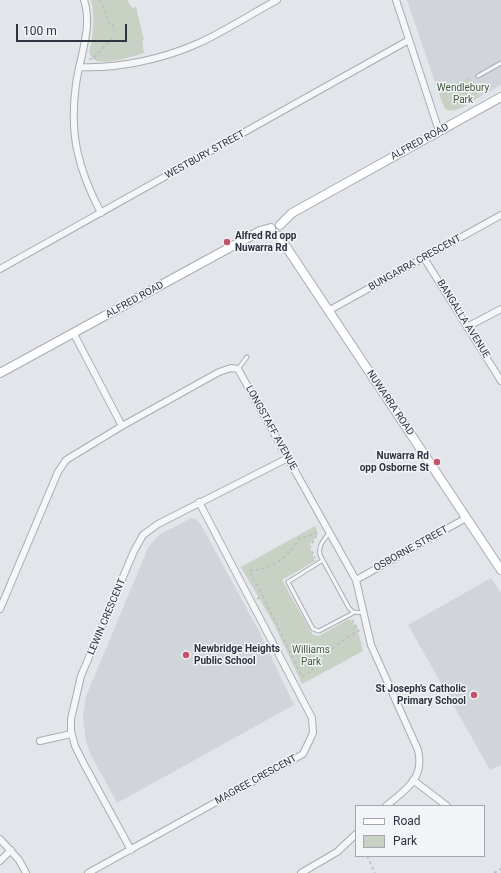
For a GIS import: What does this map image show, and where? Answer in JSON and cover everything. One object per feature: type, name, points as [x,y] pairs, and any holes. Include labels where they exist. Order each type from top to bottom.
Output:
[{"type":"street","points":[[84,0],[88,12],[74,103],[75,140],[85,182],[101,213]]},
{"type":"street","points":[[79,67],[98,68],[130,64],[198,43],[277,0]]},
{"type":"street","points":[[396,0],[439,131]]},
{"type":"street","name":"WESTBURY STREET","points":[[0,269],[409,40]]},
{"type":"street","name":"ALFRED ROAD","points":[[280,225],[292,213],[501,97]]},
{"type":"street","name":"BUNGARRA CRESCENT","points":[[328,311],[501,215]]},
{"type":"street","points":[[274,224],[280,225],[283,231],[279,236],[274,235],[271,228],[274,224]]},
{"type":"street","name":"ALFRED ROAD","points":[[0,373],[74,334],[260,231],[271,228]]},
{"type":"street","name":"NUWARRA ROAD","points":[[279,236],[501,570]]},
{"type":"street","name":"BANGALLA AVENUE","points":[[424,258],[501,381]]},
{"type":"street","points":[[467,327],[501,308]]},
{"type":"street","points":[[74,334],[122,426]]},
{"type":"street","points":[[0,609],[58,472],[66,460],[122,426],[219,372],[231,368],[238,369]]},
{"type":"street","name":"LONGSTAFF AVENUE","points":[[238,369],[356,580],[372,646],[418,750],[421,760],[418,774],[414,780],[387,805]]},
{"type":"street","name":"LEWIN CRESCENT","points":[[131,850],[84,764],[71,734],[71,719],[81,676],[143,535],[158,524],[199,502],[288,458]]},
{"type":"street","name":"MAGREE CRESCENT","points":[[88,873],[303,754],[309,745],[313,733],[312,718],[199,502]]},
{"type":"street","name":"OSBORNE STREET","points":[[356,580],[466,518]]},
{"type":"street","points":[[40,741],[71,734]]},
{"type":"street","points":[[414,780],[446,805]]},
{"type":"street","points":[[301,873],[337,852],[355,835]]},
{"type":"street","points":[[0,839],[11,850],[26,873]]},
{"type":"street","points":[[0,861],[11,850]]},
{"type":"lane","points":[[478,76],[501,63]]},
{"type":"lane","points":[[238,369],[247,357]]},
{"type":"lane","points":[[330,532],[319,549],[323,560],[349,608],[355,612],[364,613]]},
{"type":"lane","points":[[323,560],[288,582],[313,629],[319,631],[355,612]]},
{"type":"path","points":[[99,0],[104,8],[108,24],[113,23],[114,31]]},
{"type":"path","points":[[81,60],[93,59],[113,37]]},
{"type":"path","points":[[318,564],[310,547],[318,533],[303,537],[293,550],[280,562],[270,567],[249,572],[263,596],[302,677],[311,672],[326,654],[351,634],[359,631],[356,624],[348,616]]},
{"type":"path","points":[[252,602],[263,596]]},
{"type":"path","points":[[367,857],[375,873]]},
{"type":"path","points":[[494,873],[501,869]]},
{"type":"shaded area","points":[[407,0],[501,0],[501,85],[480,97],[469,78],[439,94]]},
{"type":"shaded area","name":"Newbridge Heights Public School","points":[[191,518],[196,519],[201,525],[259,631],[294,705],[117,803],[91,755],[86,742],[83,718],[86,696],[148,548],[159,535]]},
{"type":"shaded area","name":"St Joseph's Catholic Primary School","points":[[491,578],[501,593],[501,765],[490,770],[408,625]]},
{"type":"green space","points":[[91,0],[127,0],[132,8],[136,7],[144,40],[142,41],[144,53],[105,62],[97,61],[92,58],[90,52],[93,20]]},
{"type":"green space","name":"Wendlebury Park","points":[[469,77],[480,97],[458,109],[445,109],[439,94]]},
{"type":"green space","name":"Williams Park","points":[[315,526],[317,532],[309,546],[315,561],[282,580],[313,635],[319,636],[349,619],[357,627],[363,651],[302,684],[274,624],[241,567]]},
{"type":"place","name":"Alfred Rd opp Nuwarra Rd","points":[[227,242]]},
{"type":"place","name":"Nuwarra Rd opp Osborne St","points":[[437,462]]},
{"type":"place","name":"Newbridge Heights Public School","points":[[186,655]]},
{"type":"place","name":"St Joseph's Catholic Primary School","points":[[474,695]]}]
